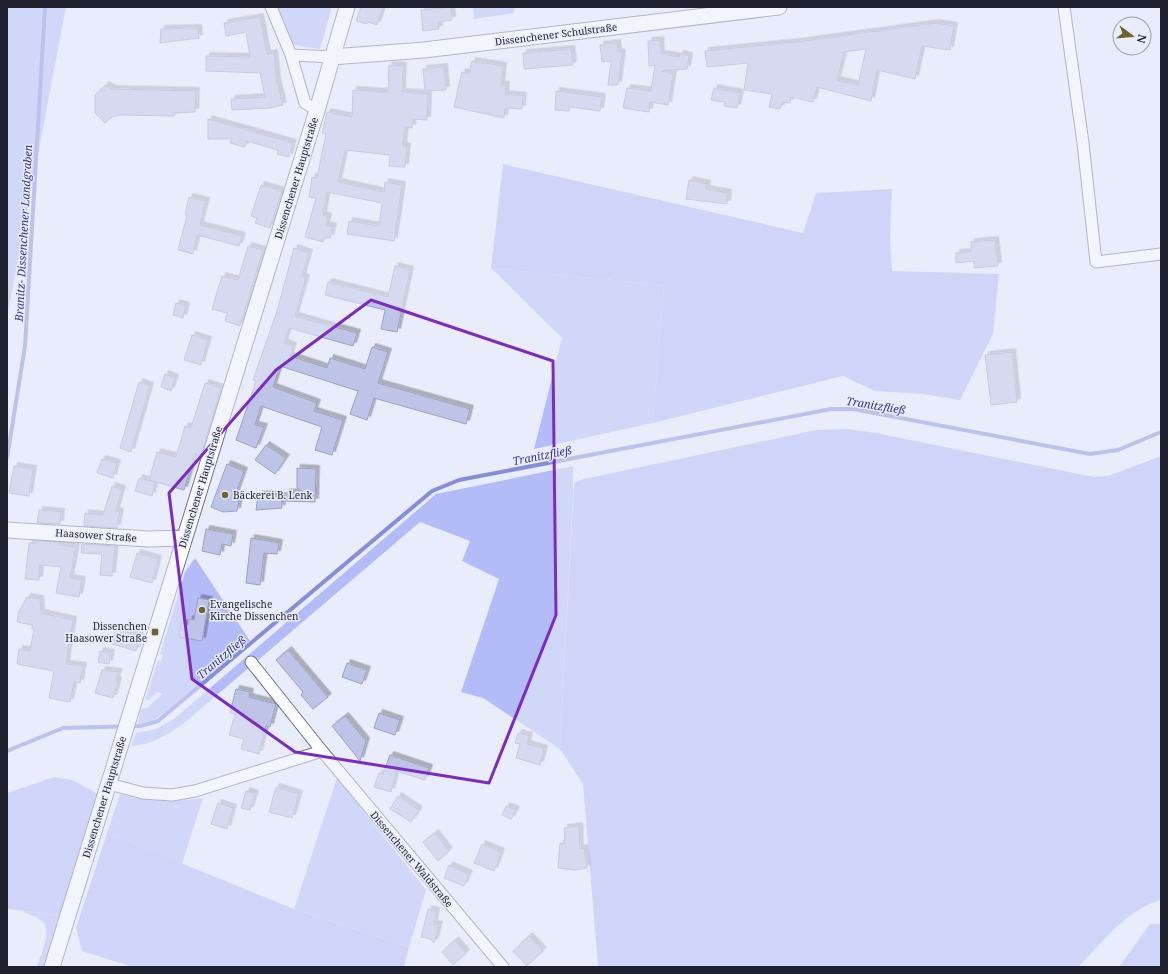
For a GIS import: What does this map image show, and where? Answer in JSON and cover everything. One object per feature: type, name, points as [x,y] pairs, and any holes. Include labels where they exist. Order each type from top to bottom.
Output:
[{"type":"street","points":[[270,7],[290,55],[305,103],[310,106],[318,107]]},
{"type":"street","name":"Dissenchener Hauptstraße","points":[[52,967],[318,107],[347,7]]},
{"type":"street","name":"Dissenchener Schulstraße","points":[[332,57],[424,50],[779,7]]},
{"type":"street","points":[[1064,7],[1083,144],[1096,262],[1161,254]]},
{"type":"street","points":[[290,55],[332,57]]},
{"type":"street","name":"Haasower Straße","points":[[7,530],[148,538],[184,538]]},
{"type":"street","name":"Dissenchener Waldstraße","points":[[251,662],[322,751],[503,967]]},
{"type":"street","points":[[109,784],[143,793],[172,795],[195,791],[322,751]]},
{"type":"highlighted area","points":[[371,300],[553,361],[556,615],[489,783],[295,752],[192,679],[169,493],[276,370]]},
{"type":"shaded area","points":[[7,7],[66,7],[7,317]]},
{"type":"shaded area","points":[[276,7],[332,7],[320,49],[294,45]]},
{"type":"shaded area","points":[[473,7],[514,7],[514,13],[474,19]]},
{"type":"shaded area","points":[[503,164],[803,233],[816,193],[892,189],[890,238],[892,271],[999,274],[993,334],[960,400],[923,394],[875,391],[843,376],[653,423],[664,285],[491,268]]},
{"type":"shaded area","points":[[491,268],[664,285],[653,423],[534,449],[562,338]]},
{"type":"shaded area","points":[[847,429],[876,433],[1094,477],[1108,476],[1161,456],[1161,900],[1149,904],[1126,919],[1078,967],[598,967],[583,784],[560,749],[574,483],[584,479],[816,430]]},
{"type":"shaded area","points":[[573,466],[573,495],[560,749],[483,698],[461,692],[499,579],[462,561],[470,541],[420,522],[183,724],[165,736],[152,742],[131,746],[136,733],[156,729],[174,719],[436,494]]},
{"type":"shaded area","points":[[195,558],[250,641],[167,711],[154,720],[138,724],[141,709],[148,707],[162,694],[157,692],[149,700],[145,700],[158,660],[161,661],[163,655],[160,654],[185,572]]},
{"type":"shaded area","points":[[54,777],[72,780],[100,795],[62,915],[7,909],[7,793]]},
{"type":"shaded area","points":[[337,778],[426,890],[409,947],[294,909]]},
{"type":"shaded area","points":[[120,794],[130,797],[161,800],[203,798],[182,864],[107,833]]},
{"type":"shaded area","points":[[107,833],[294,909],[409,947],[404,967],[133,967],[82,951],[76,928]]},
{"type":"shaded area","points":[[22,911],[62,915],[45,967],[37,967],[45,944],[45,925],[42,921]]},
{"type":"shaded area","points":[[1150,924],[1161,924],[1161,967],[1119,967]]},
{"type":"building","points":[[361,7],[383,7],[377,25],[368,22],[367,24],[356,21]]},
{"type":"building","points":[[451,7],[452,20],[438,22],[439,29],[423,31],[421,10]]},
{"type":"building","points":[[260,17],[267,54],[274,53],[277,82],[283,105],[269,108],[232,110],[231,99],[265,97],[260,73],[206,71],[206,56],[250,57],[246,32],[226,36],[224,23]]},
{"type":"building","points":[[936,23],[954,26],[950,50],[922,46],[915,79],[877,70],[871,101],[817,87],[813,102],[791,97],[790,103],[782,102],[780,109],[769,107],[772,94],[744,90],[748,63],[707,67],[705,51],[796,42]],"holes":[[[866,49],[858,85],[837,80],[844,52]]]},
{"type":"building","points":[[198,28],[199,38],[160,43],[161,29]]},
{"type":"building","points":[[660,40],[661,54],[679,57],[680,54],[689,56],[687,69],[661,71],[673,74],[668,105],[650,102],[649,112],[623,108],[627,88],[651,91],[655,65],[649,66],[648,41]]},
{"type":"building","points":[[617,43],[618,52],[622,53],[618,85],[608,85],[611,61],[602,62],[600,45]]},
{"type":"building","points":[[571,49],[573,65],[524,69],[523,53]]},
{"type":"building","points":[[472,61],[503,66],[501,85],[506,85],[505,94],[523,96],[522,109],[505,108],[504,118],[454,107],[462,72],[469,74]]},
{"type":"building","points":[[389,65],[403,66],[402,92],[428,94],[427,120],[412,119],[412,128],[405,127],[403,146],[407,147],[405,167],[389,166],[390,155],[345,150],[338,182],[384,192],[385,182],[402,185],[394,241],[347,234],[349,221],[379,226],[382,203],[327,192],[323,215],[328,217],[326,225],[333,227],[330,238],[325,237],[323,242],[305,237],[316,198],[309,197],[312,177],[317,178],[326,134],[322,133],[327,112],[352,117],[353,90],[388,92]]},
{"type":"building","points":[[444,67],[446,90],[425,91],[423,69]]},
{"type":"building","points":[[106,85],[112,89],[196,91],[195,112],[175,113],[174,116],[120,115],[112,117],[105,123],[95,113],[95,95]]},
{"type":"building","points":[[714,88],[740,93],[737,108],[724,106],[725,102],[711,100]]},
{"type":"building","points":[[556,91],[602,97],[600,111],[570,107],[569,111],[555,110]]},
{"type":"building","points":[[208,119],[293,143],[289,157],[277,154],[278,150],[247,141],[245,147],[230,143],[232,139],[208,139]]},
{"type":"building","points":[[689,180],[707,184],[706,189],[728,193],[727,204],[686,199]]},
{"type":"building","points":[[261,185],[282,191],[270,228],[255,223],[257,218],[251,216]]},
{"type":"building","points":[[189,197],[206,201],[200,225],[242,236],[239,246],[197,235],[193,254],[178,250],[187,215],[185,215]]},
{"type":"building","points":[[995,240],[998,266],[974,268],[974,261],[956,263],[956,253],[971,252],[971,242]]},
{"type":"building","points":[[248,246],[263,250],[240,326],[225,321],[227,313],[212,309],[222,276],[238,280]]},
{"type":"building","points":[[294,248],[309,253],[302,277],[306,278],[295,316],[357,333],[353,346],[289,328],[284,343],[293,346],[290,356],[327,368],[330,358],[365,369],[372,347],[388,352],[378,383],[470,409],[466,424],[374,398],[367,420],[350,414],[358,391],[280,366],[273,387],[317,403],[314,411],[343,420],[332,455],[315,450],[322,427],[261,406],[255,425],[264,427],[256,448],[236,440],[256,381],[253,380],[277,311]]},
{"type":"building","points":[[395,266],[410,270],[397,332],[381,329],[385,310],[325,295],[328,282],[388,297]]},
{"type":"building","points":[[176,303],[186,306],[183,318],[173,315]]},
{"type":"building","points":[[192,335],[208,340],[201,365],[184,360]]},
{"type":"building","points":[[1012,352],[1017,402],[991,405],[985,355]]},
{"type":"building","points":[[165,374],[175,378],[171,391],[161,387]]},
{"type":"building","points":[[139,382],[150,386],[131,452],[120,448]]},
{"type":"building","points":[[205,383],[221,388],[201,456],[195,454],[184,490],[149,480],[157,452],[176,457],[185,426],[191,428]]},
{"type":"building","points":[[266,445],[286,458],[275,474],[255,460]]},
{"type":"building","points":[[102,459],[117,463],[113,478],[97,473]]},
{"type":"building","name":"Bäckerei B. Lenk","points":[[227,464],[244,471],[235,496],[240,496],[237,511],[223,512],[211,507]]},
{"type":"building","points":[[14,466],[33,469],[29,496],[9,493]]},
{"type":"building","points":[[297,468],[316,469],[315,502],[285,501],[285,493],[303,492],[297,488]]},
{"type":"building","points":[[139,478],[155,482],[152,496],[135,491]]},
{"type":"building","points":[[112,486],[122,489],[116,511],[120,512],[117,528],[84,526],[85,513],[103,515]]},
{"type":"building","points":[[271,494],[272,496],[281,496],[282,508],[256,510],[258,495]]},
{"type":"building","points":[[39,510],[61,512],[60,524],[37,523]]},
{"type":"building","points":[[206,529],[233,534],[231,546],[222,544],[220,555],[202,551]]},
{"type":"building","points":[[251,538],[279,543],[277,554],[264,553],[260,585],[246,583]]},
{"type":"building","points":[[35,541],[58,542],[57,545],[76,547],[70,578],[82,580],[79,597],[56,593],[61,567],[40,565],[39,580],[25,579],[29,543],[35,543]]},
{"type":"building","points":[[82,544],[115,546],[112,576],[100,575],[102,554],[81,553]]},
{"type":"building","points":[[137,553],[158,559],[152,583],[130,577]]},
{"type":"building","points":[[27,597],[40,599],[41,613],[73,620],[66,664],[83,666],[80,683],[74,682],[70,702],[49,698],[54,671],[17,664],[19,649],[30,651],[34,629],[32,629],[32,625],[17,622],[19,611]]},
{"type":"building","name":"Evangelische Kirche Dissenchen","points":[[198,598],[209,600],[202,641],[179,637],[181,623],[188,625],[189,619],[194,620]]},
{"type":"building","points":[[116,629],[140,636],[136,651],[112,644]]},
{"type":"building","points":[[288,650],[328,697],[313,709],[301,695],[303,692],[276,660]]},
{"type":"building","points":[[100,651],[111,653],[109,664],[98,662]]},
{"type":"building","points":[[347,663],[367,670],[362,684],[342,677]]},
{"type":"building","points":[[102,670],[119,672],[113,698],[95,693]]},
{"type":"building","points":[[236,689],[250,692],[249,697],[276,704],[270,727],[266,726],[259,754],[241,749],[244,739],[229,735],[235,714],[230,713]]},
{"type":"building","points":[[379,713],[400,720],[395,735],[374,728]]},
{"type":"building","points":[[345,716],[366,741],[360,761],[332,726]]},
{"type":"building","points":[[518,733],[529,736],[527,744],[544,749],[540,765],[516,758],[520,744],[515,743]]},
{"type":"building","points":[[390,755],[429,768],[425,780],[396,771],[391,792],[374,787],[379,773],[383,774]]},
{"type":"building","points":[[276,787],[299,794],[292,818],[269,812]]},
{"type":"building","points":[[246,791],[255,794],[250,810],[241,808]]},
{"type":"building","points":[[398,796],[419,810],[411,822],[390,809]]},
{"type":"building","points":[[218,803],[233,808],[227,829],[211,824]]},
{"type":"building","points":[[506,806],[516,810],[511,819],[502,815]]},
{"type":"building","points":[[579,826],[580,849],[584,848],[587,868],[576,870],[558,868],[560,843],[565,844],[564,828]]},
{"type":"building","points":[[435,833],[449,851],[438,861],[423,842]]},
{"type":"building","points":[[482,844],[501,852],[494,871],[474,863]]},
{"type":"building","points":[[449,865],[469,874],[464,886],[444,878]]},
{"type":"building","points":[[428,909],[436,911],[434,924],[439,925],[434,943],[430,939],[421,937]]},
{"type":"building","points":[[529,936],[543,951],[527,966],[513,951]]},
{"type":"building","points":[[455,940],[466,953],[453,965],[442,952]]},
{"type":"waterway","name":"Branitz- Dissenchener Landgraben","points":[[7,458],[25,346],[45,7]]},
{"type":"waterway","name":"Tranitzfließ","points":[[7,751],[63,728],[140,726],[158,721],[432,491],[459,480],[831,409],[853,409],[1090,454],[1118,450],[1161,432]]},
{"type":"place","name":"Bäckerei B. Lenk","points":[[225,495]]},
{"type":"place","name":"Evangelische Kirche Dissenchen","points":[[202,610]]},
{"type":"place","name":"Dissenchen Haasower Straße","points":[[155,632]]}]
